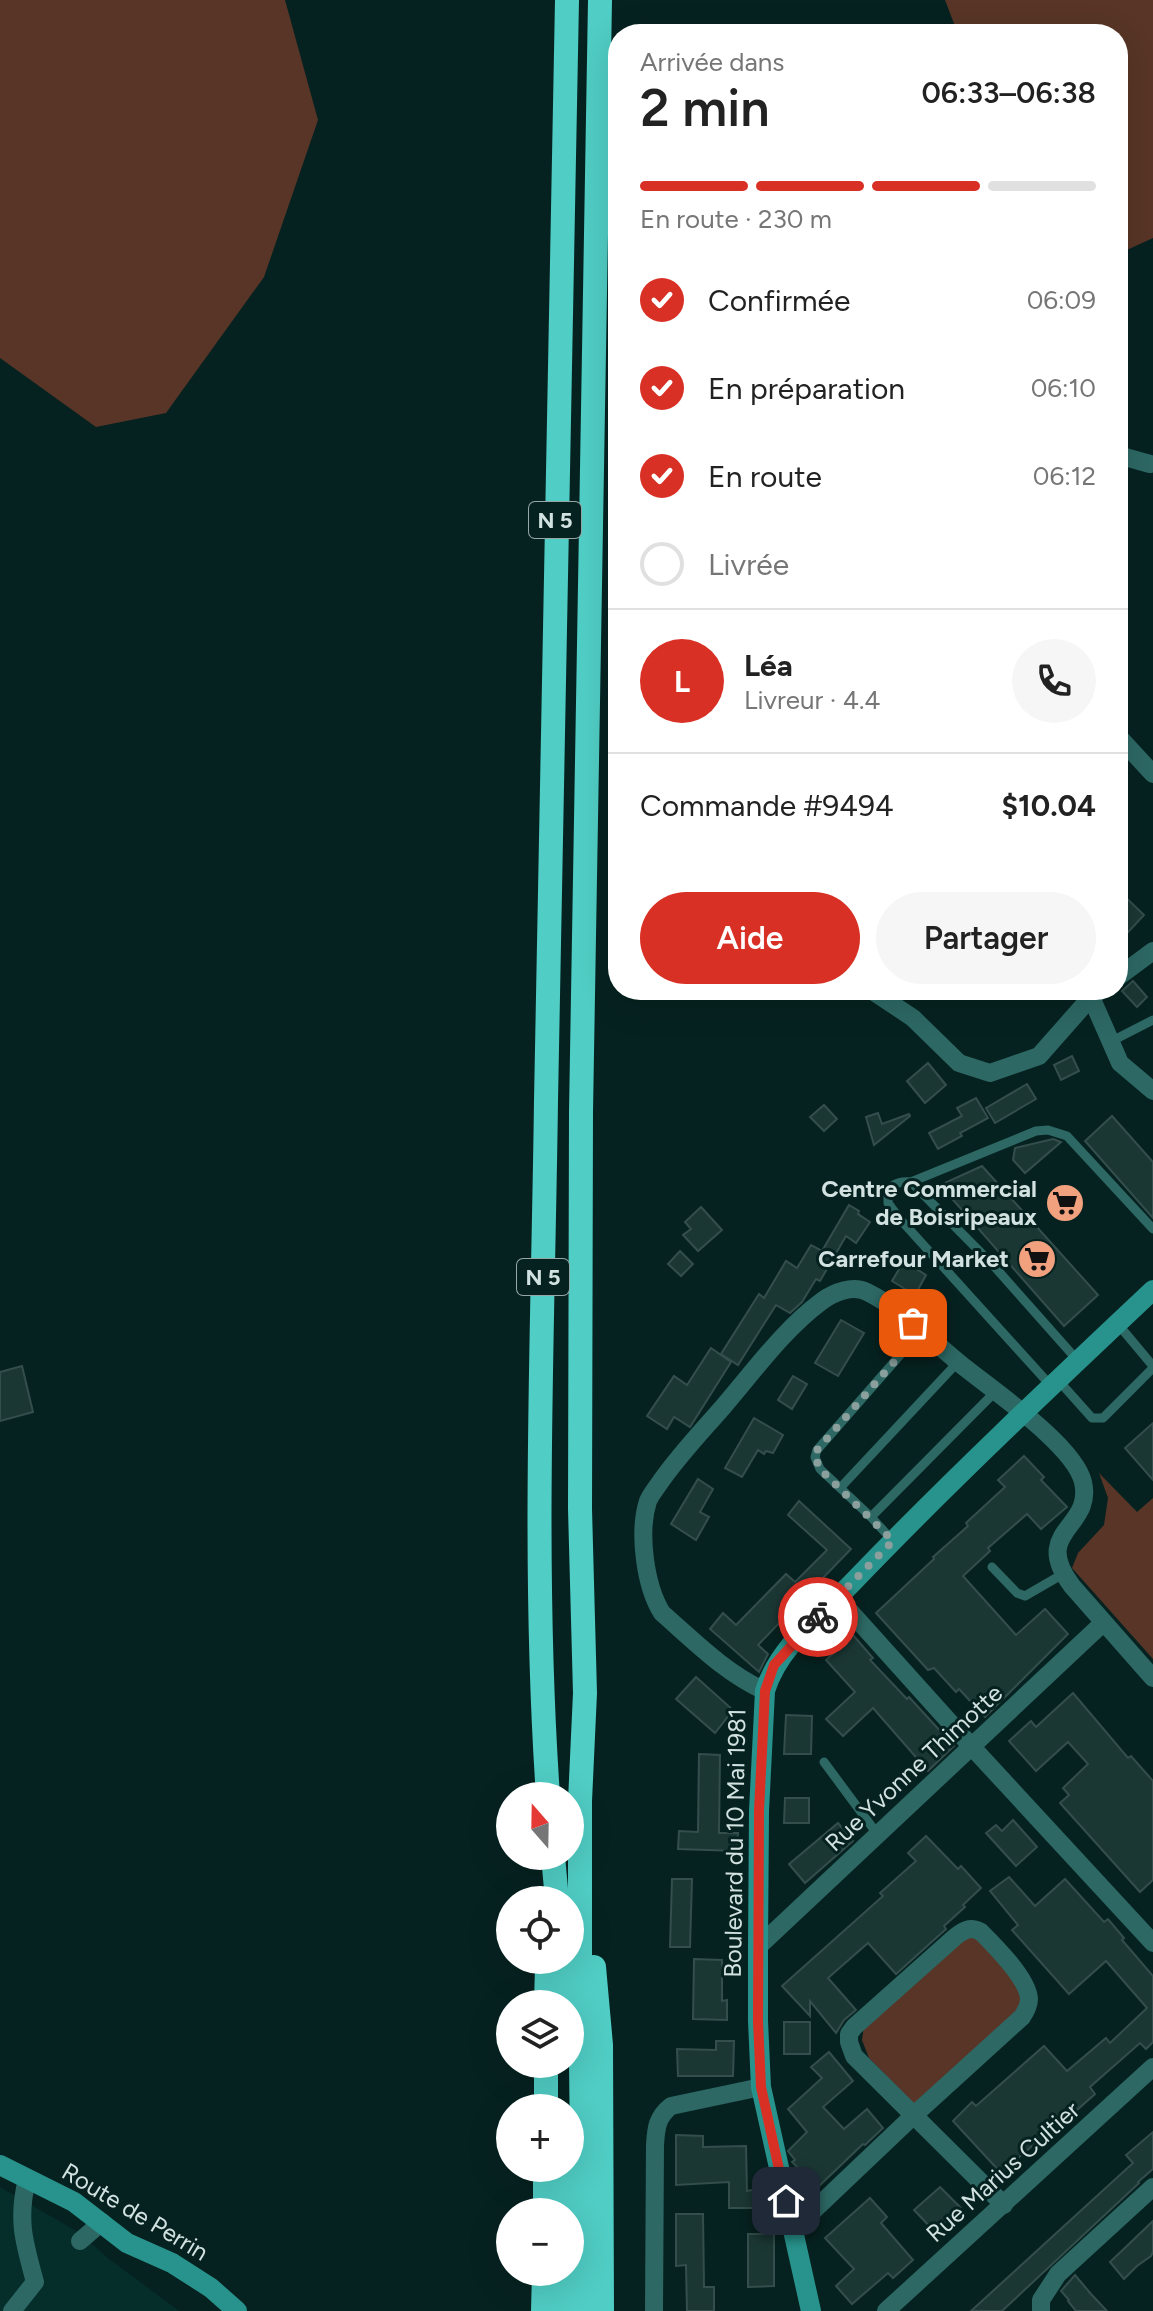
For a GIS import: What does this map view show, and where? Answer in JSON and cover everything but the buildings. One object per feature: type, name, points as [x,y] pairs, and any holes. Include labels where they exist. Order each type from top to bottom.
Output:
[{"type":"highway","name":"N 5","points":[[547,1782],[539,1514],[555,499],[567,0]]},
{"type":"highway","name":"N 5","points":[[581,1782],[585,1693],[580,1509],[581,1112],[600,0]]},
{"type":"highway","points":[[584,1847],[601,2045],[602,2311]]},
{"type":"highway","name":"N 5","points":[[581,1870],[584,2311]]},
{"type":"highway","points":[[543,2311],[544,2286]]},
{"type":"highway","points":[[566,2286],[566,2311]]},
{"type":"street","points":[[1128,458],[1150,464]]},
{"type":"street","points":[[1128,747],[1153,774]]},
{"type":"street","points":[[1128,970],[1153,951]]},
{"type":"street","points":[[886,1000],[913,1018],[959,1063],[990,1073],[1039,1056],[1087,1000]]},
{"type":"street","points":[[1097,1000],[1120,1063],[1153,1091]]},
{"type":"street","points":[[765,1691],[725,1668],[662,1613],[656,1603],[643,1542],[644,1519],[649,1499],[675,1461],[795,1325],[823,1300],[846,1290],[865,1291],[917,1327],[1023,1413],[1070,1458],[1083,1481],[1083,1497],[1079,1512],[1056,1549],[1056,1559],[1063,1574],[1153,1678]]},
{"type":"street","name":"Boulevard du 10 Mai 1981","points":[[811,2311],[761,2087],[758,2021],[759,1811],[765,1691],[774,1665],[893,1541],[1153,1290]]},
{"type":"street","points":[[838,1598],[1153,1943]]},
{"type":"street","name":"Rue Yvonne Thimotte","points":[[758,1947],[1103,1623]]},
{"type":"street","points":[[793,2230],[913,2116],[1022,2017],[1029,2004],[1023,1982],[991,1942],[975,1928],[963,1931],[854,2027],[849,2034],[849,2042],[854,2056],[913,2116],[1004,2205]]},
{"type":"street","name":"Rue Marius Cultier","points":[[886,2311],[1153,2067]]},
{"type":"street","points":[[654,2311],[657,2122],[662,2112],[671,2106],[761,2087]]},
{"type":"street","name":"Route de Perrin","points":[[0,2165],[74,2202],[127,2243],[172,2263],[211,2288],[237,2311]]},
{"type":"street","points":[[12,2311],[35,2282],[22,2235],[21,2208],[27,2179]]},
{"type":"street","points":[[1041,2311],[1041,2300],[1058,2274],[1153,2187]]},
{"type":"street","points":[[80,2241],[102,2222]]},
{"type":"lane","points":[[1110,1042],[1153,1020]]},
{"type":"lane","points":[[1117,1323],[1153,1367],[1103,1418],[1092,1418],[1055,1384],[888,1203],[888,1189],[896,1183],[911,1182],[1036,1131],[1058,1132],[1067,1136],[1153,1229]]},
{"type":"lane","points":[[911,1182],[993,1265],[1079,1362]]},
{"type":"lane","points":[[893,1541],[820,1469],[815,1457],[817,1450],[917,1327]]},
{"type":"lane","points":[[841,1487],[958,1362]]},
{"type":"lane","points":[[871,1517],[995,1392]]},
{"type":"lane","points":[[992,1567],[1020,1595],[1030,1594],[1063,1574]]},
{"type":"lane","points":[[824,1762],[878,1835]]},
{"type":"shaded area","points":[[0,0],[285,0],[318,120],[264,277],[166,413],[96,427],[0,358]]},
{"type":"shaded area","points":[[945,0],[1153,0],[1153,238],[1128,249],[1128,24],[954,24]]},
{"type":"shaded area","points":[[1099,1473],[1137,1512],[1153,1498],[1153,1659],[1072,1568],[1078,1553],[1104,1525],[1108,1498]]},
{"type":"shaded area","points":[[978,1938],[1020,1987],[1022,2011],[914,2104],[869,2058],[862,2040],[864,2026],[961,1940]]},
{"type":"shaded area","points":[[0,2187],[78,2232],[179,2311],[0,2311]]},
{"type":"way so far","points":[[818,1617],[893,1541],[820,1469],[815,1457],[817,1450],[922,1330],[913,1323]]},
{"type":"place","name":"Centre Commercial de Boisripeaux","points":[[1065,1203]]},
{"type":"place","name":"Carrefour Market","points":[[1037,1259]]},
{"type":"route","points":[[786,2201],[761,2087],[758,2021],[759,1811],[765,1691],[774,1665],[818,1617]]}]
